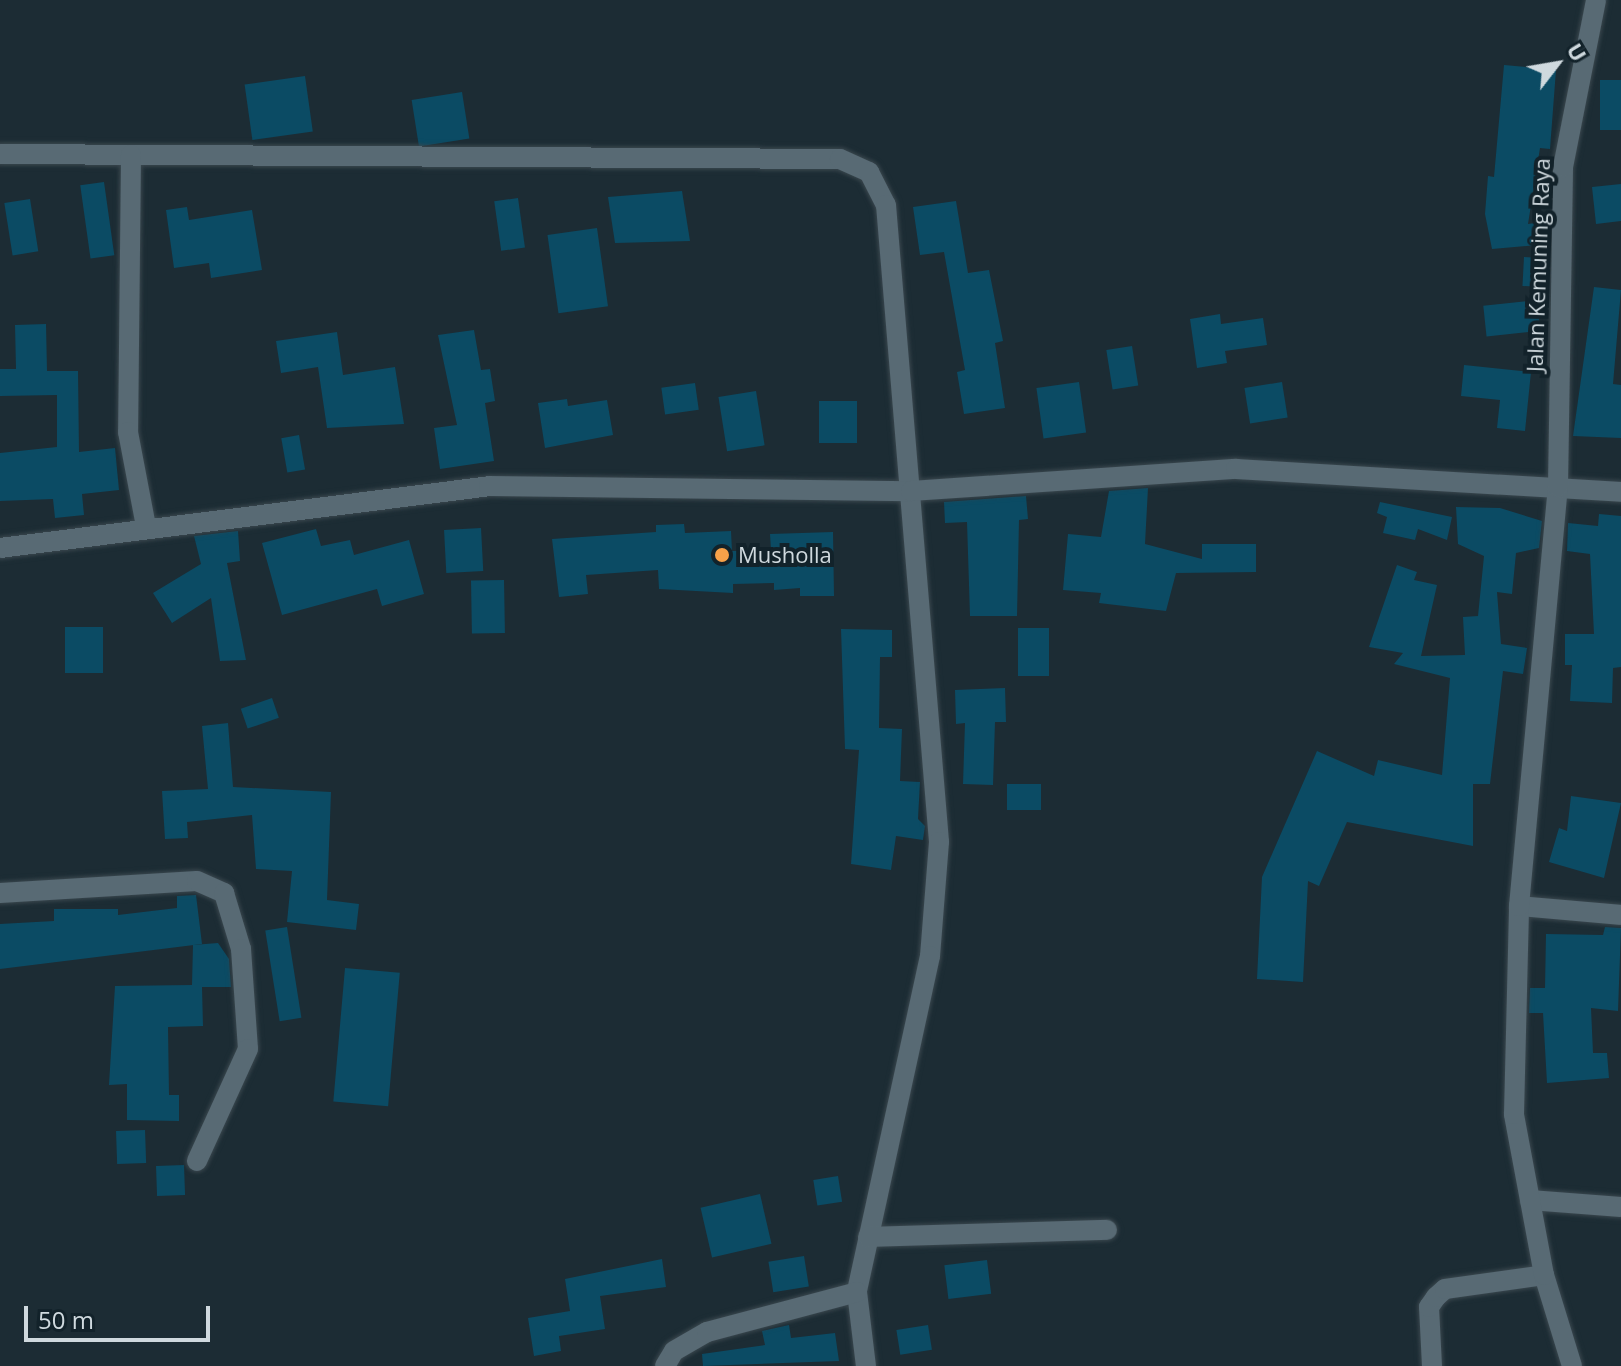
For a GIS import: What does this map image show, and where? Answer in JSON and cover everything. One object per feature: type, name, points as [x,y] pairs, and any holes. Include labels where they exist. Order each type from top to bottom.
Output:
[{"type":"street","name":"Jalan Kemuning Raya","points":[[1572,1366],[1544,1275],[1514,1114],[1519,906],[1558,487],[1563,167],[1596,0]]},
{"type":"street","points":[[0,154],[856,163],[869,172],[886,205],[911,491],[938,895],[857,1292],[866,1366]]},
{"type":"street","points":[[131,155],[128,432],[146,526]]},
{"type":"street","points":[[0,548],[146,526],[489,486],[911,491],[1236,469],[1621,492]]},
{"type":"street","points":[[0,893],[197,881],[224,893],[241,949],[248,1049],[197,1161]]},
{"type":"street","points":[[1519,906],[1621,915]]},
{"type":"street","points":[[1530,1200],[1621,1207]]},
{"type":"street","points":[[868,1237],[1107,1230]]},
{"type":"street","points":[[1432,1366],[1429,1307],[1445,1289],[1544,1275]]},
{"type":"street","points":[[665,1366],[674,1351],[707,1332],[857,1292]]},
{"type":"building","points":[[1504,65],[1556,70],[1550,149],[1540,148],[1528,224],[1535,223],[1537,245],[1492,249],[1485,214],[1488,176],[1494,177]]},
{"type":"building","points":[[305,76],[313,131],[252,140],[245,84]]},
{"type":"building","points":[[1600,80],[1621,80],[1621,130],[1600,130]]},
{"type":"building","points":[[462,92],[469,138],[419,146],[412,100]]},
{"type":"building","points":[[104,182],[114,255],[91,259],[80,185]]},
{"type":"building","points":[[1621,184],[1621,221],[1596,224],[1592,187]]},
{"type":"building","points":[[682,191],[690,241],[615,243],[608,197]]},
{"type":"building","points":[[518,198],[525,248],[501,251],[494,201]]},
{"type":"building","points":[[30,199],[38,251],[13,255],[4,203]]},
{"type":"building","points":[[956,201],[968,273],[989,270],[1003,341],[995,343],[1005,408],[964,414],[957,372],[965,370],[944,252],[920,255],[913,207]]},
{"type":"building","points":[[187,207],[189,220],[252,210],[262,270],[211,278],[209,263],[174,268],[166,210]]},
{"type":"building","points":[[597,228],[608,306],[558,313],[547,235]]},
{"type":"building","points":[[1524,257],[1546,258],[1544,287],[1522,286]]},
{"type":"building","points":[[1594,287],[1621,290],[1613,384],[1621,385],[1621,438],[1573,436]]},
{"type":"building","points":[[1537,300],[1540,331],[1487,336],[1483,306]]},
{"type":"building","points":[[1220,314],[1221,324],[1263,318],[1267,345],[1225,351],[1227,363],[1197,368],[1190,319]]},
{"type":"building","points":[[46,324],[47,371],[78,371],[79,452],[115,448],[119,490],[82,494],[84,515],[55,518],[53,499],[0,501],[0,453],[57,447],[57,395],[0,396],[0,369],[16,369],[15,325]]},
{"type":"building","points":[[474,330],[481,370],[490,369],[495,401],[485,403],[494,461],[440,469],[434,428],[457,425],[438,335]]},
{"type":"building","points":[[337,332],[343,375],[395,367],[404,424],[327,428],[318,367],[281,373],[276,341]]},
{"type":"building","points":[[1132,346],[1138,386],[1113,390],[1106,350]]},
{"type":"building","points":[[1464,365],[1531,372],[1525,431],[1497,428],[1500,400],[1461,396]]},
{"type":"building","points":[[1079,382],[1086,433],[1044,438],[1036,388]]},
{"type":"building","points":[[1282,382],[1288,418],[1250,424],[1244,388]]},
{"type":"building","points":[[695,383],[699,410],[665,414],[661,388]]},
{"type":"building","points":[[756,391],[765,445],[727,451],[718,397]]},
{"type":"building","points":[[567,399],[568,406],[607,400],[613,435],[545,448],[538,403]]},
{"type":"building","points":[[819,401],[857,401],[857,443],[819,443]]},
{"type":"building","points":[[299,435],[305,469],[287,473],[281,438]]},
{"type":"building","points":[[1148,488],[1145,544],[1202,559],[1202,544],[1256,544],[1256,572],[1176,573],[1166,611],[1099,603],[1101,593],[1063,590],[1068,534],[1101,537],[1109,491]]},
{"type":"building","points":[[1026,496],[1028,519],[1019,520],[1017,616],[970,616],[967,522],[945,523],[944,502]]},
{"type":"building","points":[[1380,502],[1452,517],[1447,540],[1418,529],[1415,540],[1383,533],[1387,517],[1377,513]]},
{"type":"building","points":[[1456,507],[1500,508],[1542,521],[1539,548],[1516,553],[1512,594],[1497,592],[1501,644],[1527,648],[1523,674],[1503,671],[1490,784],[1473,784],[1473,846],[1347,822],[1319,886],[1308,881],[1303,982],[1257,979],[1262,877],[1317,751],[1374,776],[1378,760],[1442,775],[1450,678],[1394,664],[1403,653],[1369,647],[1397,565],[1417,572],[1414,580],[1437,585],[1421,656],[1465,655],[1463,617],[1478,616],[1484,556],[1458,544]]},
{"type":"building","points":[[1599,514],[1621,516],[1621,667],[1613,668],[1612,703],[1570,701],[1572,665],[1565,665],[1565,634],[1594,634],[1590,554],[1567,551],[1568,523],[1598,526]]},
{"type":"building","points":[[684,524],[685,533],[731,531],[732,551],[771,550],[770,534],[833,532],[834,596],[800,596],[800,588],[774,590],[774,583],[733,584],[733,593],[659,589],[658,570],[586,575],[588,594],[559,597],[552,539],[656,532],[656,525]]},
{"type":"building","points":[[481,528],[483,571],[446,573],[444,530]]},
{"type":"building","points":[[316,529],[321,546],[350,540],[354,555],[409,540],[424,594],[382,606],[377,589],[282,615],[262,543]]},
{"type":"building","points":[[238,531],[240,561],[227,563],[246,660],[220,661],[211,598],[172,623],[153,593],[201,564],[194,536]]},
{"type":"building","points":[[504,580],[505,633],[472,634],[471,581]]},
{"type":"building","points":[[65,627],[103,627],[103,673],[65,673]]},
{"type":"building","points":[[1018,628],[1049,628],[1049,676],[1018,676]]},
{"type":"building","points":[[841,629],[892,630],[892,657],[880,657],[879,728],[902,729],[900,781],[920,782],[918,819],[925,826],[923,840],[896,836],[891,870],[851,864],[859,750],[845,749]]},
{"type":"building","points":[[1005,688],[1006,722],[995,722],[993,785],[963,784],[965,723],[956,724],[955,690]]},
{"type":"building","points":[[272,698],[279,718],[248,729],[241,709]]},
{"type":"building","points":[[228,723],[233,787],[331,792],[327,900],[359,904],[356,930],[287,922],[292,871],[256,869],[252,815],[187,822],[188,838],[165,839],[162,791],[208,789],[202,726]]},
{"type":"building","points":[[1007,784],[1041,784],[1041,810],[1007,810]]},
{"type":"building","points":[[1571,796],[1621,803],[1604,878],[1549,862],[1559,828],[1567,831]]},
{"type":"building","points":[[196,895],[202,944],[0,969],[0,924],[54,921],[54,909],[118,909],[118,915],[177,908],[177,896]]},
{"type":"building","points":[[287,927],[301,1018],[280,1021],[265,930]]},
{"type":"building","points":[[1605,927],[1621,928],[1618,1011],[1591,1008],[1593,1053],[1607,1053],[1609,1078],[1547,1083],[1543,1013],[1529,1013],[1530,988],[1545,988],[1546,934],[1603,935]]},
{"type":"building","points":[[218,943],[229,959],[231,987],[202,987],[203,1026],[168,1027],[169,1095],[179,1095],[179,1121],[127,1120],[127,1084],[109,1085],[115,986],[192,985],[193,945]]},
{"type":"building","points":[[345,968],[400,973],[388,1106],[333,1101]]},
{"type":"building","points":[[145,1130],[146,1163],[117,1164],[116,1131]]},
{"type":"building","points":[[184,1165],[185,1195],[157,1196],[156,1166]]},
{"type":"building","points":[[838,1176],[842,1202],[817,1206],[813,1180]]},
{"type":"building","points":[[760,1194],[771,1244],[712,1257],[701,1208]]},
{"type":"building","points":[[804,1256],[809,1287],[773,1292],[768,1262]]},
{"type":"building","points":[[662,1259],[666,1287],[600,1296],[605,1329],[559,1336],[561,1351],[534,1356],[528,1318],[570,1311],[565,1279]]},
{"type":"building","points":[[987,1260],[991,1294],[948,1299],[944,1265]]},
{"type":"building","points":[[789,1325],[791,1338],[835,1333],[839,1361],[703,1366],[702,1354],[765,1345],[762,1331]]},
{"type":"building","points":[[928,1325],[932,1350],[900,1355],[896,1330]]},
{"type":"place","name":"Musholla","points":[[722,555]]}]
